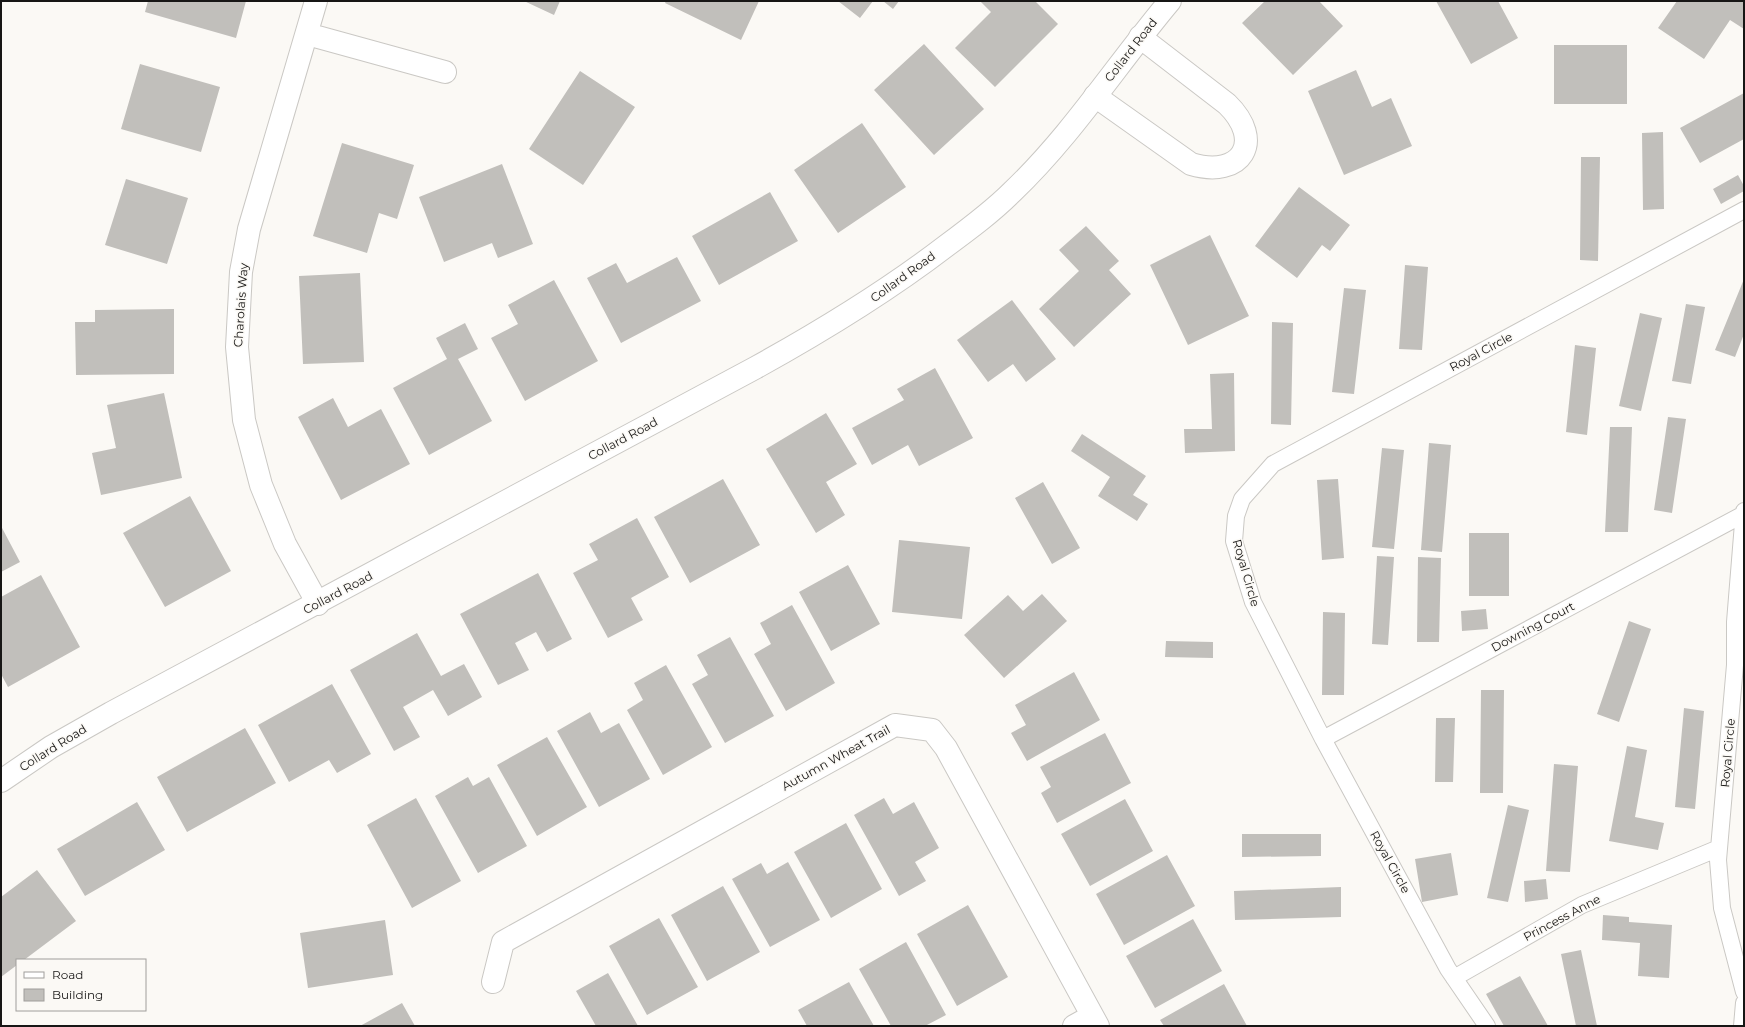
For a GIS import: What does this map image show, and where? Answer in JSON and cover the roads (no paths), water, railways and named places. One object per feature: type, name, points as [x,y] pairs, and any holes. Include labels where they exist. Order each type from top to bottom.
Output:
[{"type":"street","name":"Charolais Way","points":[[316,1],[248,229],[241,272],[237,347],[244,420],[260,485],[285,544],[318,604]]},
{"type":"street","name":"Collard Road","points":[[1,781],[51,747],[111,713],[318,604],[811,338],[864,305],[973,226],[1012,192],[1053,148],[1170,1]]},
{"type":"street","points":[[307,34],[445,72]]},
{"type":"street","points":[[1095,96],[1191,164],[1204,167],[1218,167],[1229,166],[1238,160],[1246,140],[1244,127],[1239,116],[1227,104],[1140,37]]},
{"type":"street","name":"Autumn Wheat Trail","points":[[493,982],[503,942],[895,725],[932,730],[946,748],[1088,1023]]},
{"type":"lane","name":"Royal Circle","points":[[1487,1026],[1454,978],[1323,739],[1253,602],[1234,541],[1236,516],[1242,499],[1273,464],[1744,210]]},
{"type":"lane","name":"Royal Circle","points":[[1744,513],[1735,622],[1735,666],[1718,860],[1722,908],[1744,992]]},
{"type":"lane","name":"Downing Court","points":[[1323,739],[1744,513]]},
{"type":"lane","name":"Princess Anne","points":[[1454,978],[1582,905],[1719,848]]},
{"type":"lane","points":[[1742,1026],[1744,1003]]}]
